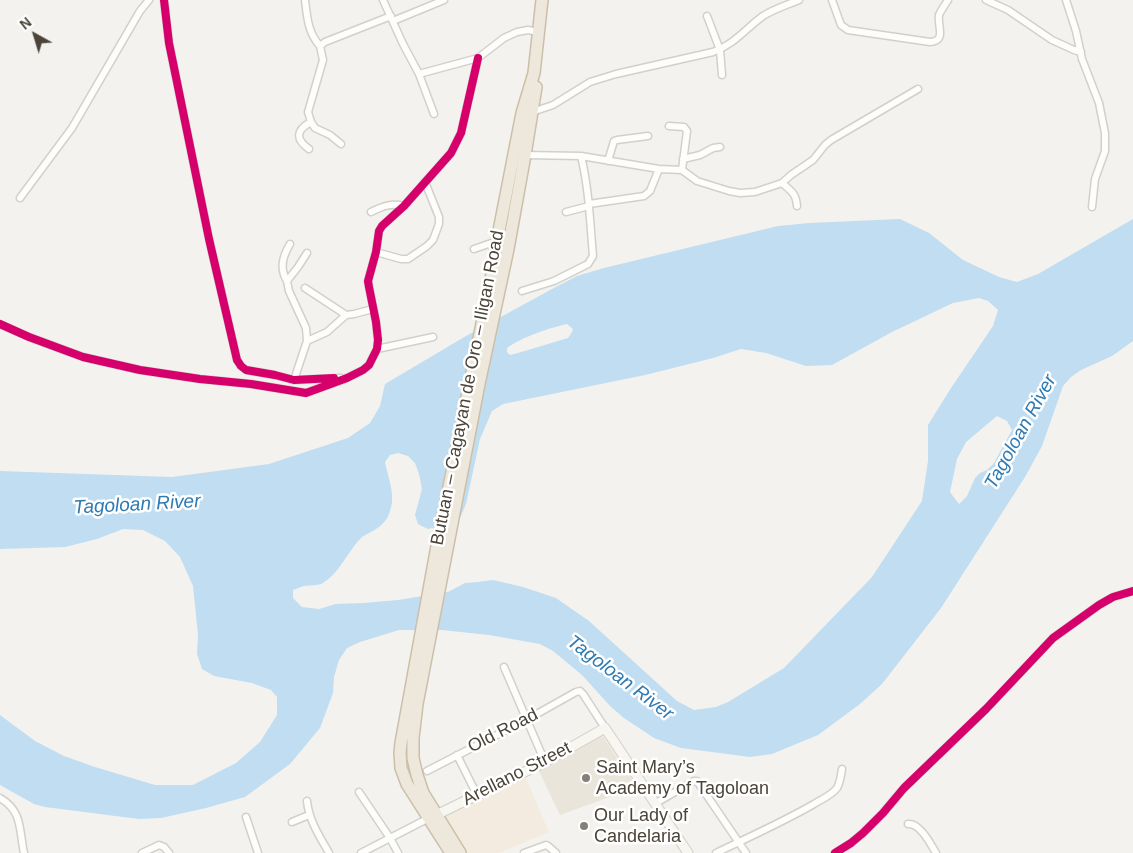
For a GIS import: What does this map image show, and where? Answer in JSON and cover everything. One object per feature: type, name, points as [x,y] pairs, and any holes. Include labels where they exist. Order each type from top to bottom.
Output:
[{"type":"highway","name":"Butuan – Cagayan de Oro – Iligan Road","points":[[488,317],[497,241],[522,113],[534,73],[542,0]]},
{"type":"highway","name":"Butuan – Cagayan de Oro – Iligan Road","points":[[433,816],[414,767],[413,704],[488,317],[508,249],[536,88],[534,73]]},
{"type":"highway","points":[[433,816],[451,853]]},
{"type":"highway","points":[[433,816],[460,853]]},
{"type":"street","points":[[20,198],[72,128],[140,11],[149,0]]},
{"type":"street","points":[[164,0],[169,43],[211,246],[237,360],[246,370],[294,380],[347,378]]},
{"type":"street","points":[[305,0],[308,24],[311,34],[320,46],[323,60],[308,112],[311,122],[316,128],[330,134],[341,144]]},
{"type":"street","points":[[384,0],[419,74],[434,114]]},
{"type":"street","points":[[320,46],[325,42],[444,0]]},
{"type":"street","points":[[532,112],[553,105],[590,82],[616,74],[720,50],[764,15],[799,0]]},
{"type":"street","points":[[832,0],[841,25],[848,30],[930,42],[936,41],[940,35],[940,15],[948,0]]},
{"type":"street","points":[[986,0],[1008,10],[1052,40],[1081,52]]},
{"type":"street","points":[[1066,0],[1088,76],[1099,103],[1106,141],[1103,159],[1095,179],[1092,207]]},
{"type":"street","points":[[706,16],[720,50],[722,75]]},
{"type":"street","points":[[419,74],[478,58],[504,38],[517,32],[528,30],[539,32]]},
{"type":"street","points":[[0,324],[83,357],[140,370],[306,393],[364,370],[369,365],[377,349],[376,322],[368,281],[380,231],[382,226],[404,206],[451,153],[459,139],[478,58]]},
{"type":"street","points":[[525,155],[581,156],[659,169],[682,170],[697,181],[728,191],[740,193],[754,192],[782,183],[813,160],[831,140],[918,89]]},
{"type":"street","points":[[309,149],[303,145],[299,138],[299,133],[301,129],[311,122]]},
{"type":"street","points":[[668,126],[684,127],[686,129],[682,170]]},
{"type":"street","points":[[608,161],[614,141],[648,136]]},
{"type":"street","points":[[683,159],[720,147]]},
{"type":"street","points":[[522,291],[554,281],[588,264],[593,256],[586,174],[581,156]]},
{"type":"street","points":[[566,212],[589,205],[644,196],[650,191],[659,169]]},
{"type":"street","points":[[376,252],[408,259],[433,240],[440,216],[426,182]]},
{"type":"street","points":[[782,183],[794,194],[797,206]]},
{"type":"street","points":[[371,212],[388,205],[404,206]]},
{"type":"street","points":[[474,249],[497,241]]},
{"type":"street","points":[[290,244],[282,266],[289,291],[306,328],[307,341],[294,380]]},
{"type":"street","points":[[287,281],[306,253]]},
{"type":"street","points":[[305,288],[346,315]]},
{"type":"street","points":[[307,341],[327,332],[346,315],[373,309]]},
{"type":"street","points":[[377,349],[432,337]]},
{"type":"street","points":[[836,853],[870,826],[904,788],[986,709],[1054,638],[1099,604],[1113,597],[1133,591]]},
{"type":"street","points":[[504,667],[545,762]]},
{"type":"street","name":"Old Road","points":[[427,771],[576,692],[583,694],[605,728]]},
{"type":"street","points":[[605,728],[688,853]]},
{"type":"street","name":"Arellano Street","points":[[433,816],[545,762],[605,728]]},
{"type":"street","points":[[457,755],[477,794]]},
{"type":"street","points":[[716,853],[800,812],[831,793],[838,787],[842,769]]},
{"type":"street","points":[[656,803],[697,781],[746,853]]},
{"type":"street","points":[[359,792],[398,853]]},
{"type":"street","points":[[0,798],[9,804],[17,814],[24,853]]},
{"type":"street","points":[[307,801],[309,815],[329,853]]},
{"type":"street","points":[[292,822],[309,815]]},
{"type":"street","points":[[361,853],[433,816]]},
{"type":"street","points":[[246,817],[258,853]]},
{"type":"street","points":[[908,824],[913,824],[919,828],[936,853]]},
{"type":"street","points":[[142,853],[159,845],[164,847],[169,853]]},
{"type":"street","points":[[524,853],[546,846],[556,853]]},
{"type":"shaded area","name":"Saint Mary’s Academy of Tagoloan","points":[[602,735],[637,787],[560,815],[538,769]]},
{"type":"shaded area","points":[[525,776],[549,832],[499,853],[464,853],[440,817]]},
{"type":"water","name":"Tagoloan River","points":[[900,219],[929,233],[963,260],[999,277],[1017,282],[1038,274],[1133,219],[1133,341],[1112,356],[1081,370],[1063,386],[1042,446],[1025,477],[941,608],[882,684],[860,704],[818,735],[772,754],[750,757],[681,748],[654,738],[624,718],[610,706],[582,675],[553,651],[540,644],[489,635],[442,630],[399,630],[347,648],[339,660],[334,677],[333,693],[320,728],[290,764],[245,797],[161,818],[139,819],[45,807],[34,804],[0,785],[0,715],[35,741],[64,756],[155,785],[193,785],[236,763],[260,742],[277,715],[277,697],[271,690],[252,683],[214,676],[202,669],[197,654],[198,635],[193,586],[180,557],[165,541],[143,530],[123,529],[97,539],[65,547],[0,549],[0,471],[172,477],[269,464],[348,438],[370,423],[380,406],[385,384],[466,336],[577,276],[778,226]],"holes":[[[979,298],[988,301],[998,310],[993,326],[928,425],[928,461],[922,501],[872,577],[784,668],[728,702],[716,707],[694,710],[677,701],[589,621],[556,598],[523,587],[493,580],[465,583],[448,592],[398,600],[336,604],[319,609],[302,607],[293,598],[293,590],[304,586],[321,584],[329,579],[355,544],[385,521],[392,505],[391,486],[385,462],[390,455],[398,453],[408,456],[415,463],[422,489],[415,515],[418,524],[428,529],[456,522],[466,504],[480,439],[492,411],[503,404],[645,375],[741,349],[766,353],[806,366],[832,365],[892,332],[953,303]],[[567,324],[573,329],[568,338],[510,355],[507,352],[507,348],[520,340],[544,330]],[[997,416],[1007,421],[1012,430],[994,463],[975,478],[967,496],[959,504],[950,492],[957,459],[966,442]]]},
{"type":"cycle path","points":[[164,0],[169,43],[209,239],[237,360],[246,370],[294,380],[334,378]]},
{"type":"cycle path","points":[[0,324],[83,357],[140,370],[306,393],[363,370],[369,365],[377,349],[376,322],[368,281],[376,252],[379,231],[451,153],[461,133],[478,58]]},
{"type":"cycle path","points":[[835,853],[863,833],[904,788],[986,709],[1053,638],[1099,605],[1113,597],[1133,591]]},
{"type":"place","name":"Saint Mary’s Academy of Tagoloan","points":[[586,778]]},
{"type":"place","name":"Our Lady of Candelaria","points":[[584,826]]}]
